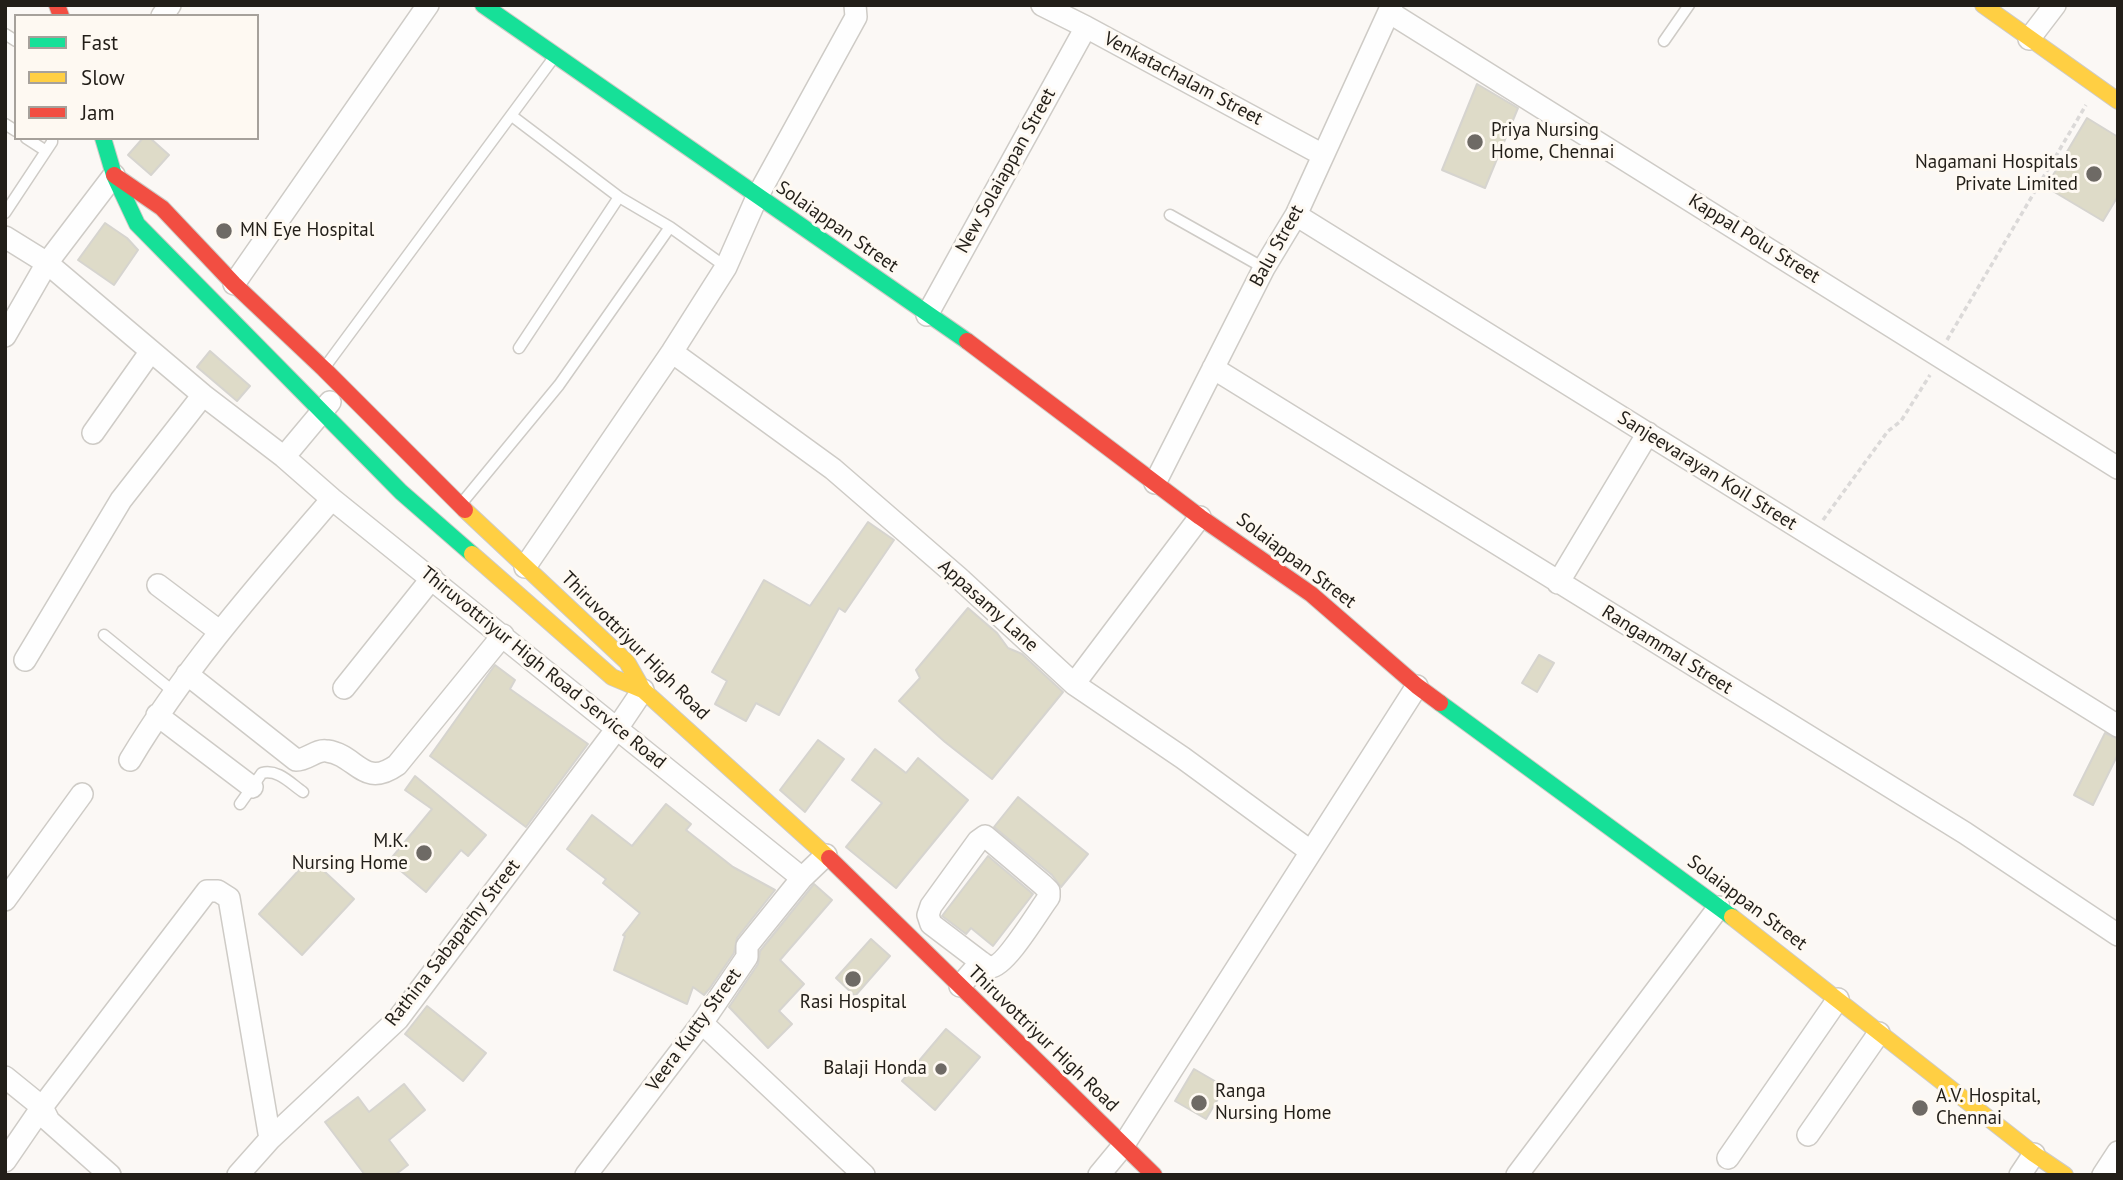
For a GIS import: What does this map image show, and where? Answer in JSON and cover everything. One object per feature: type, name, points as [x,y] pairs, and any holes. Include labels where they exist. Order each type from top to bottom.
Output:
[{"type":"main road","name":"Solaiappan Street","points":[[483,5],[983,352],[1200,517],[1311,593],[1418,686],[1719,907],[2034,1154],[2065,1175]]},
{"type":"main road","points":[[1983,5],[2118,101]]},
{"type":"main road","points":[[104,140],[114,175],[137,224],[401,492],[612,677],[643,690]]},
{"type":"main road","name":"Thiruvottriyur High Road","points":[[114,175],[162,208],[234,284],[324,369],[460,506],[627,662],[643,690],[826,855],[1154,1175]]},
{"type":"street","points":[[234,284],[428,5]]},
{"type":"street","points":[[525,567],[672,352],[726,267],[757,197],[856,17],[855,5]]},
{"type":"street","name":"Venkatachalam Street","points":[[1042,5],[1323,155]]},
{"type":"street","points":[[2029,38],[2055,5]]},
{"type":"street","name":"Balu Street","points":[[1155,483],[1264,268],[1296,215],[1391,8]]},
{"type":"street","name":"Kappal Polu Street","points":[[1391,8],[2118,468]]},
{"type":"street","name":"New Solaiappan Street","points":[[927,315],[1086,27]]},
{"type":"street","points":[[5,336],[47,263],[114,175]]},
{"type":"street","name":"Sanjeevarayan Koil Street","points":[[1296,215],[2118,726]]},
{"type":"street","name":"Thiruvottriyur High Road Service Road","points":[[5,237],[47,263],[203,395],[284,457],[332,499],[802,878]]},
{"type":"street","points":[[93,433],[151,351]]},
{"type":"street","name":"Appasamy Lane","points":[[672,352],[833,469],[959,578],[1074,684],[1183,758],[1310,851]]},
{"type":"street","name":"Rangammal Street","points":[[1213,368],[1965,833],[2118,935]]},
{"type":"street","points":[[284,457],[342,387]]},
{"type":"street","points":[[25,660],[121,500],[203,395]]},
{"type":"street","points":[[1558,583],[1647,433]]},
{"type":"street","points":[[130,760],[157,715],[219,631],[332,499]]},
{"type":"street","points":[[1074,684],[1200,517]]},
{"type":"street","points":[[344,688],[432,578]]},
{"type":"street","points":[[158,585],[219,631]]},
{"type":"street","points":[[187,674],[296,760],[304,760],[321,751],[330,751],[374,775],[384,774],[397,765],[503,635]]},
{"type":"street","points":[[1100,1175],[1123,1146],[1418,686]]},
{"type":"street","name":"Rathina Sabapathy Street","points":[[238,1175],[270,1139],[398,1019],[643,690]]},
{"type":"street","points":[[157,715],[246,795]]},
{"type":"street","points":[[5,900],[82,794]]},
{"type":"street","points":[[908,936],[928,915],[931,906],[978,841],[985,836],[1049,891],[1049,897],[1006,957],[995,967],[988,967],[931,924],[928,915]]},
{"type":"street","name":"Veera Kutty Street","points":[[586,1175],[702,1023],[747,957],[747,946],[802,878],[826,855]]},
{"type":"street","points":[[15,1175],[13,1166],[5,1162],[42,1107],[207,891],[218,891],[229,898],[270,1139]]},
{"type":"street","points":[[1517,1175],[1719,907]]},
{"type":"street","points":[[960,986],[981,962]]},
{"type":"street","points":[[1728,1158],[1838,999]]},
{"type":"street","points":[[702,1023],[864,1175]]},
{"type":"street","points":[[1808,1135],[1879,1033]]},
{"type":"street","points":[[5,1077],[42,1107],[49,1121],[110,1175]]},
{"type":"street","points":[[2103,1175],[2118,1152]]},
{"type":"street","points":[[2020,1175],[2034,1154]]},
{"type":"lane","points":[[1664,41],[1689,5]]},
{"type":"lane","points":[[324,369],[555,55]]},
{"type":"lane","points":[[512,116],[619,197],[670,227],[726,267]]},
{"type":"lane","points":[[29,140],[46,151]]},
{"type":"lane","points":[[5,213],[51,140]]},
{"type":"lane","points":[[519,348],[619,197]]},
{"type":"lane","points":[[1170,215],[1264,268]]},
{"type":"lane","points":[[460,506],[559,385],[670,227]]},
{"type":"lane","points":[[104,635],[174,692]]},
{"type":"lane","points":[[246,795],[262,774],[267,772],[282,776],[303,792]]},
{"type":"path","points":[[1813,537],[1835,502],[1888,431],[1901,421],[2097,85]]},
{"type":"building","points":[[1477,84],[1518,108],[1485,188],[1442,170]]},
{"type":"building","points":[[2087,118],[2118,137],[2118,196],[2103,221],[2046,187]]},
{"type":"building","points":[[141,140],[152,140],[169,155],[151,175],[128,155]]},
{"type":"building","points":[[105,223],[127,238],[138,250],[114,285],[78,260]]},
{"type":"building","points":[[210,351],[250,386],[237,401],[197,367]]},
{"type":"building","points":[[868,522],[894,540],[845,612],[839,608],[779,715],[756,703],[746,721],[715,704],[727,681],[712,672],[764,580],[810,606]]},
{"type":"building","points":[[968,608],[997,633],[1008,648],[1022,654],[1063,692],[992,779],[899,701],[920,678],[916,670]]},
{"type":"building","points":[[1539,655],[1554,663],[1537,692],[1522,683]]},
{"type":"building","points":[[495,665],[515,680],[510,689],[588,744],[526,827],[430,756]]},
{"type":"building","points":[[2105,733],[2118,739],[2118,754],[2093,805],[2074,795]]},
{"type":"building","points":[[818,740],[844,759],[805,812],[780,790]]},
{"type":"building","points":[[875,749],[906,773],[918,758],[968,800],[896,888],[846,847],[882,803],[852,780]]},
{"type":"building","points":[[415,776],[486,835],[468,856],[461,850],[426,892],[389,861],[432,809],[405,790]]},
{"type":"building","points":[[1018,797],[1088,854],[1061,887],[1052,875],[994,827]]},
{"type":"building","points":[[666,804],[691,824],[686,830],[733,867],[775,890],[737,938],[734,953],[710,988],[704,995],[693,987],[687,1004],[614,970],[625,936],[623,935],[640,913],[603,883],[606,879],[567,849],[592,815],[632,846]]},
{"type":"building","points":[[988,856],[1033,894],[993,946],[971,928],[966,934],[942,916]]},
{"type":"building","points":[[310,858],[354,899],[302,955],[259,914]]},
{"type":"building","points":[[814,884],[832,900],[780,960],[804,984],[779,1011],[792,1024],[768,1048],[729,1007],[758,964],[760,951]]},
{"type":"building","points":[[871,939],[890,956],[855,996],[836,978]]},
{"type":"building","points":[[427,1006],[486,1053],[463,1081],[405,1034]]},
{"type":"building","name":"Balaji Honda","points":[[946,1029],[980,1057],[935,1110],[902,1081]]},
{"type":"building","points":[[1194,1069],[1225,1087],[1206,1119],[1175,1101]]},
{"type":"building","points":[[404,1084],[425,1110],[389,1140],[408,1165],[395,1175],[365,1175],[325,1122],[358,1097],[369,1112]]},
{"type":"traffic: fast","points":[[483,5],[967,341]]},
{"type":"traffic: fast","points":[[104,140],[114,175],[137,224],[401,492],[472,554]]},
{"type":"traffic: fast","points":[[1440,703],[1732,917]]},
{"type":"traffic: slow","points":[[1983,5],[2118,101]]},
{"type":"traffic: slow","points":[[465,510],[627,662],[643,690],[829,858]]},
{"type":"traffic: slow","points":[[472,554],[612,677],[643,690]]},
{"type":"traffic: slow","points":[[1732,917],[2034,1154],[2065,1175]]},
{"type":"traffic: jam","points":[[57,5],[60,14]]},
{"type":"traffic: jam","points":[[114,175],[162,208],[234,284],[324,369],[465,510]]},
{"type":"traffic: jam","points":[[967,341],[1200,517],[1311,594],[1440,703]]},
{"type":"traffic: jam","points":[[829,858],[1154,1175]]},
{"type":"place","name":"Priya Nursing Home, Chennai","points":[[1475,142]]},
{"type":"place","name":"Nagamani Hospitals Private Limited","points":[[2094,174]]},
{"type":"place","name":"MN Eye Hospital","points":[[224,231]]},
{"type":"place","name":"M.K. Nursing Home","points":[[424,853]]},
{"type":"place","name":"Rasi Hospital","points":[[853,979]]},
{"type":"place","name":"Balaji Honda","points":[[941,1069]]},
{"type":"place","name":"Ranga Nursing Home","points":[[1199,1103]]},
{"type":"place","name":"A.V. Hospital, Chennai","points":[[1920,1108]]}]
